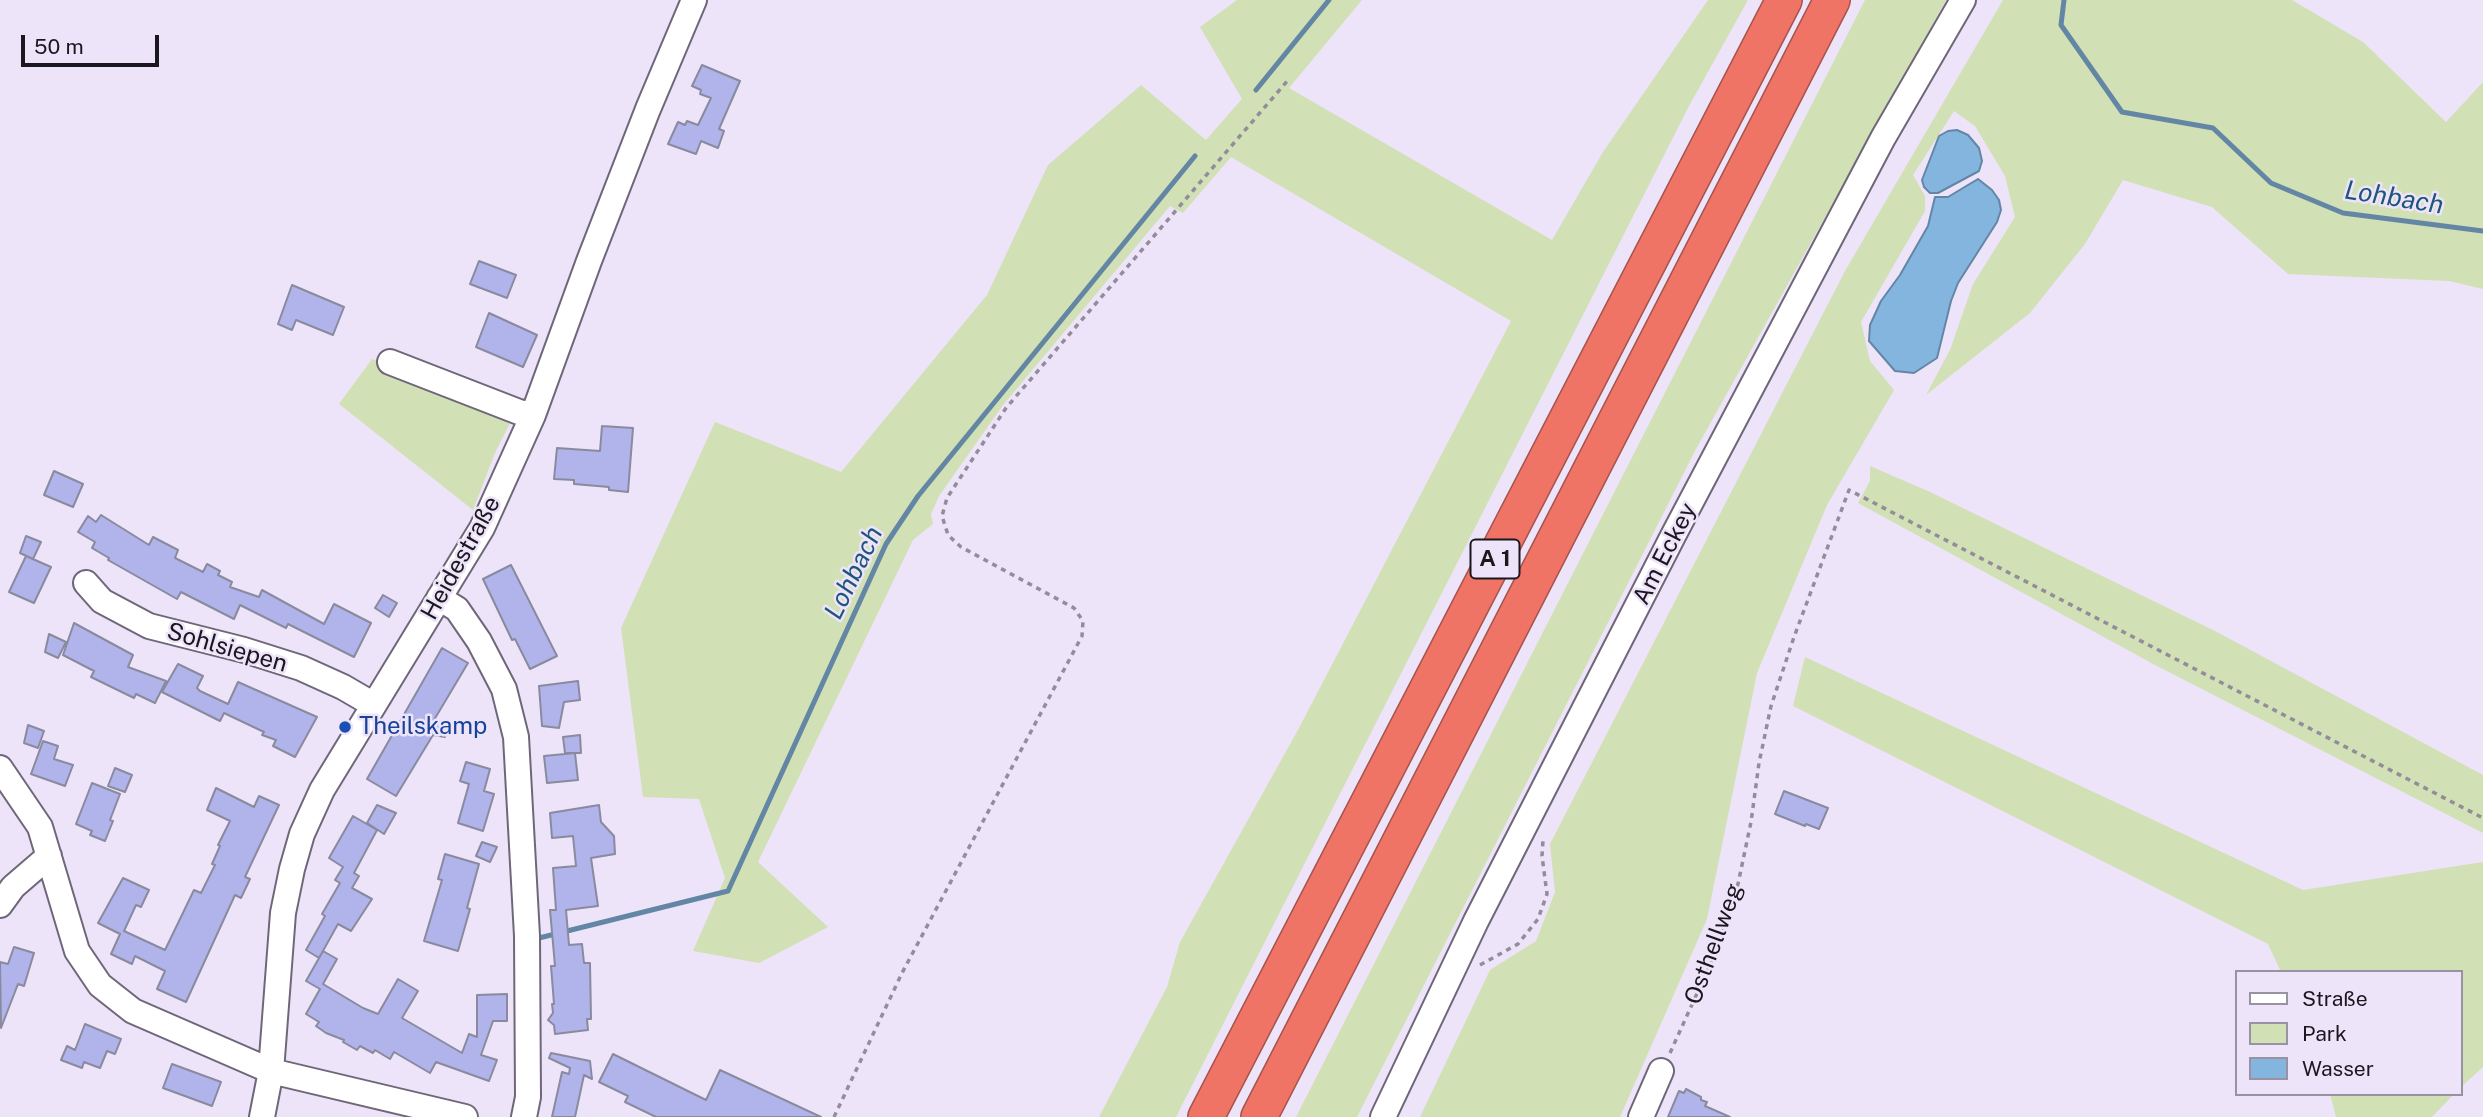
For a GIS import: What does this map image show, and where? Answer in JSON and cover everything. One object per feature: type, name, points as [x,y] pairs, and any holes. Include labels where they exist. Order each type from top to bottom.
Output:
[{"type":"highway","name":"A 1","points":[[1206,1117],[1784,0]]},
{"type":"highway","name":"A 1","points":[[1259,1117],[1832,0]]},
{"type":"street","name":"Heidestraße","points":[[262,1117],[271,1071],[283,914],[302,834],[322,790],[482,528],[533,415],[594,249],[694,0]]},
{"type":"street","name":"Am Eckey","points":[[1383,1117],[1476,921],[1674,534],[1883,138],[1963,0]]},
{"type":"street","points":[[390,362],[533,415]]},
{"type":"street","name":"Sohlsiepen","points":[[86,583],[102,601],[149,626],[244,650],[301,668],[374,705]]},
{"type":"street","points":[[439,598],[457,609],[480,641],[504,689],[516,737],[527,936],[528,1097],[524,1117]]},
{"type":"street","points":[[0,768],[40,827],[77,951],[100,985],[133,1011],[271,1071],[465,1117]]},
{"type":"street","points":[[0,905],[13,887],[49,856]]},
{"type":"street","points":[[1641,1117],[1661,1071]]},
{"type":"path","points":[[834,1117],[902,973],[1082,636],[1083,621],[1074,608],[961,547],[948,535],[942,516],[947,498],[1006,408],[1289,79]]},
{"type":"path","name":"Osthellweg","points":[[1661,1071],[1719,945],[1738,884],[1771,706],[1849,490],[2483,818]]},
{"type":"path","points":[[1478,966],[1518,943],[1538,919],[1547,894],[1542,856],[1546,831]]},
{"type":"green space","points":[[1237,0],[1362,0],[1289,88],[1552,240],[1603,152],[1708,0],[1748,0],[1689,106],[1176,1117],[1099,1117],[1167,987],[1180,942],[1299,728],[1511,321],[1231,157],[1183,213],[1170,206],[1003,405],[939,496],[931,514],[933,524],[913,540],[758,862],[828,927],[759,963],[693,951],[725,878],[699,799],[643,797],[621,628],[715,422],[841,472],[987,295],[1048,165],[1141,85],[1206,140],[1242,99],[1200,27]]},
{"type":"green space","points":[[1865,0],[1946,0],[1696,449],[1357,1117],[1296,1117]]},
{"type":"green space","points":[[2003,0],[2292,0],[2363,42],[2446,122],[2483,82],[2483,289],[2449,281],[2288,274],[2212,207],[2123,180],[2085,244],[2030,313],[1926,395],[1950,350],[1973,284],[2015,217],[2005,176],[1975,126],[1954,111],[1913,175],[1925,196],[1925,211],[1861,322],[1870,361],[1894,390],[1827,505],[1757,673],[1707,919],[1620,1117],[1420,1117],[1490,970],[1536,941],[1555,892],[1550,844],[1845,271]]},
{"type":"green space","points":[[372,359],[518,407],[495,453],[473,510],[339,404]]},
{"type":"green space","points":[[1870,466],[1930,492],[2217,632],[2483,775],[2483,833],[2157,666],[1858,503],[1870,481]]},
{"type":"green space","points":[[1805,657],[2303,890],[2483,862],[2483,1067],[2462,1086],[2462,970],[2280,970],[2268,944],[1793,706]]},
{"type":"green space","points":[[2331,1096],[2452,1096],[2432,1117],[2336,1117]]},
{"type":"water","points":[[1957,130],[1968,135],[1979,148],[1982,161],[1979,171],[1938,193],[1930,193],[1922,180],[1939,136]]},
{"type":"water","points":[[1978,179],[1992,190],[1999,200],[2001,210],[1997,222],[1958,283],[1937,358],[1914,373],[1895,371],[1869,341],[1870,325],[1881,301],[1900,275],[1928,226],[1935,197],[1948,197]]},
{"type":"building","points":[[702,65],[740,81],[719,129],[724,131],[718,148],[701,141],[696,154],[668,144],[678,122],[685,125],[687,121],[698,125],[711,98],[700,94],[701,90],[692,86]]},
{"type":"building","points":[[479,261],[516,275],[507,298],[470,284]]},
{"type":"building","points":[[292,285],[344,307],[333,335],[296,320],[292,330],[278,324]]},
{"type":"building","points":[[489,313],[537,335],[523,367],[476,347]]},
{"type":"building","points":[[602,426],[633,428],[628,492],[609,490],[609,487],[574,484],[574,480],[554,479],[557,448],[600,451]]},
{"type":"building","points":[[54,471],[83,484],[73,507],[44,495]]},
{"type":"building","points":[[101,515],[149,545],[153,537],[178,550],[175,558],[203,572],[207,564],[220,571],[218,575],[232,582],[230,587],[259,597],[262,590],[324,624],[334,604],[371,623],[354,657],[288,624],[286,628],[240,605],[234,619],[181,592],[177,599],[92,548],[95,542],[78,532],[88,516],[96,522]]},
{"type":"building","points":[[26,536],[41,542],[33,559],[20,553]]},
{"type":"building","points":[[26,556],[51,567],[34,603],[9,592]]},
{"type":"building","points":[[511,565],[557,656],[530,669],[515,639],[512,640],[483,579]]},
{"type":"building","points":[[383,595],[397,603],[389,617],[375,608]]},
{"type":"building","points":[[74,623],[133,655],[128,667],[166,681],[155,703],[136,694],[134,698],[91,677],[94,671],[63,655]]},
{"type":"building","points":[[49,634],[66,642],[58,658],[45,652]]},
{"type":"building","points":[[442,648],[468,663],[434,720],[448,723],[445,737],[433,735],[396,796],[367,779]]},
{"type":"building","points":[[178,664],[203,676],[197,688],[200,691],[228,704],[238,682],[317,717],[295,757],[273,746],[276,740],[262,735],[264,732],[224,713],[220,721],[162,692]]},
{"type":"building","points":[[578,681],[580,700],[564,702],[559,728],[542,726],[539,686]]},
{"type":"building","points":[[28,725],[44,731],[38,748],[24,743]]},
{"type":"building","points":[[580,735],[581,753],[565,753],[563,737]]},
{"type":"building","points":[[43,741],[58,746],[54,759],[73,765],[65,786],[31,774]]},
{"type":"building","points":[[575,753],[578,780],[547,783],[544,756]]},
{"type":"building","points":[[466,762],[490,769],[484,791],[494,794],[483,831],[458,823],[469,784],[460,781]]},
{"type":"building","points":[[115,768],[132,775],[125,792],[108,786]]},
{"type":"building","points":[[92,783],[120,794],[105,841],[90,835],[92,831],[76,824]]},
{"type":"building","points":[[216,788],[254,807],[259,796],[279,805],[245,877],[250,879],[241,898],[235,895],[186,1002],[157,989],[165,971],[135,956],[132,964],[111,954],[120,934],[98,923],[123,878],[149,890],[141,907],[136,905],[124,931],[165,950],[194,890],[201,893],[215,865],[212,864],[220,846],[218,845],[230,821],[207,810]]},
{"type":"building","points":[[1784,791],[1828,808],[1819,829],[1775,814]]},
{"type":"building","points":[[377,805],[396,813],[384,834],[367,823]]},
{"type":"building","points":[[599,805],[601,822],[614,836],[615,854],[591,858],[598,906],[566,910],[569,945],[582,944],[584,963],[590,963],[591,1019],[587,1019],[588,1030],[555,1034],[554,1025],[548,1020],[553,1013],[554,1004],[551,966],[555,966],[550,910],[556,910],[553,868],[576,866],[573,836],[552,838],[550,813]]},
{"type":"building","points":[[353,816],[377,830],[354,873],[359,876],[352,888],[372,899],[351,931],[338,924],[319,958],[306,950],[340,883],[335,880],[343,867],[329,858]]},
{"type":"building","points":[[482,842],[497,847],[490,862],[476,856]]},
{"type":"building","points":[[445,854],[479,864],[458,951],[424,941],[442,880],[438,879]]},
{"type":"building","points":[[14,947],[34,953],[24,986],[18,984],[1,1028],[0,962],[8,964]]},
{"type":"building","points":[[323,951],[337,959],[323,984],[378,1014],[398,979],[418,991],[402,1018],[462,1053],[469,1034],[477,1037],[477,995],[507,994],[507,1021],[493,1021],[481,1055],[497,1060],[489,1081],[436,1062],[430,1073],[394,1052],[390,1059],[375,1050],[373,1053],[360,1046],[357,1050],[316,1026],[319,1022],[306,1014],[320,989],[306,981]]},
{"type":"building","points":[[85,1024],[121,1039],[115,1054],[107,1051],[100,1068],[84,1062],[82,1068],[61,1060],[67,1046],[75,1050]]},
{"type":"building","points":[[551,1053],[590,1061],[592,1079],[584,1075],[575,1117],[552,1117],[562,1072],[569,1074],[570,1068],[549,1058]]},
{"type":"building","points":[[613,1054],[706,1100],[720,1070],[821,1117],[656,1117],[625,1102],[628,1096],[599,1082]]},
{"type":"building","points":[[172,1064],[221,1082],[212,1106],[163,1088]]},
{"type":"building","points":[[1686,1089],[1707,1102],[1705,1106],[1730,1117],[1668,1117],[1679,1091],[1684,1093]]},
{"type":"waterway","name":"Lohbach","points":[[1256,90],[1329,0]]},
{"type":"waterway","name":"Lohbach","points":[[2064,0],[2061,25],[2122,112],[2213,128],[2271,183],[2343,213],[2483,231]]},
{"type":"waterway","name":"Lohbach","points":[[539,938],[728,891],[886,544],[918,496],[1195,156]]},
{"type":"place","name":"Theilskamp","points":[[345,727]]}]
